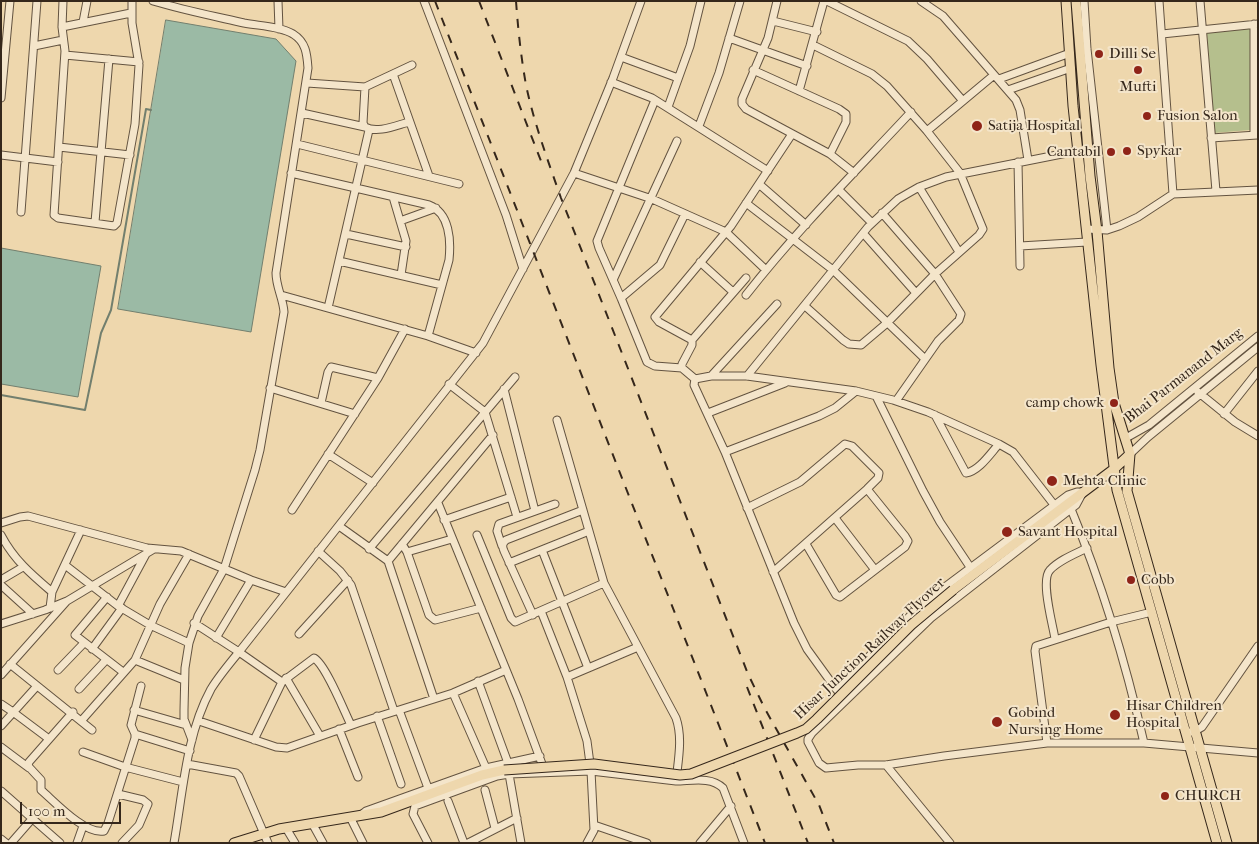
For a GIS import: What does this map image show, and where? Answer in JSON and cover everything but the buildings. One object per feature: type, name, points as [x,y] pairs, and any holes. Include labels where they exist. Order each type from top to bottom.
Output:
[{"type":"main road","points":[[1066,1],[1070,68],[1100,365],[1117,490],[1216,843]]},
{"type":"main road","points":[[1076,1],[1087,149],[1114,403],[1130,454],[1128,492],[1227,843]]},
{"type":"main road","name":"Hisar Junction Railway Flyover","points":[[235,843],[286,828],[381,812],[474,778],[507,769],[594,764],[680,775],[691,774],[797,733],[812,724],[906,631],[953,590],[1114,469],[1130,454]]},
{"type":"street","points":[[1,98],[5,24],[10,1]]},
{"type":"street","points":[[21,212],[37,1]]},
{"type":"street","points":[[63,1],[62,27],[65,55],[54,215],[58,218],[114,226],[117,223],[135,124],[139,62],[133,31],[132,1]]},
{"type":"street","points":[[83,22],[87,1]]},
{"type":"street","points":[[153,1],[197,13],[280,29],[293,34],[306,49],[308,68],[276,273],[277,286],[284,304],[284,312],[256,470],[224,569],[194,624],[189,643],[184,680],[184,710],[186,725],[192,740]]},
{"type":"street","points":[[278,1],[280,29]]},
{"type":"street","points":[[424,1],[506,215],[523,269]]},
{"type":"street","points":[[174,843],[183,782],[192,740],[211,689],[483,343],[574,173],[621,57],[641,1]]},
{"type":"street","points":[[668,108],[690,46],[701,1]]},
{"type":"street","points":[[699,126],[719,73],[740,1]]},
{"type":"street","points":[[777,1],[773,21],[742,99],[743,107],[830,154],[854,173]]},
{"type":"street","points":[[799,90],[825,1],[908,42],[927,59],[963,101]]},
{"type":"street","points":[[921,1],[943,16],[1016,100],[1020,110],[1028,160]]},
{"type":"street","points":[[1084,1],[1087,49],[1107,230]]},
{"type":"street","points":[[1159,1],[1173,194]]},
{"type":"street","points":[[1200,1],[1216,191]]},
{"type":"street","points":[[62,27],[132,13]]},
{"type":"street","points":[[773,21],[817,32]]},
{"type":"street","points":[[1162,34],[1256,24],[1256,135],[1211,138]]},
{"type":"street","points":[[729,38],[807,66]]},
{"type":"street","points":[[34,46],[63,40]]},
{"type":"street","points":[[805,306],[843,340],[855,345],[862,345],[959,252],[980,235],[983,229],[960,174],[927,131],[887,86],[872,74],[813,45]]},
{"type":"street","points":[[927,131],[996,77],[1070,53]]},
{"type":"street","points":[[65,55],[139,62]]},
{"type":"street","points":[[621,57],[678,78]]},
{"type":"street","points":[[95,222],[109,59]]},
{"type":"street","points":[[307,83],[365,87],[412,65]]},
{"type":"street","points":[[1008,90],[1070,68]]},
{"type":"street","points":[[753,70],[799,90],[846,114],[846,122],[830,154]]},
{"type":"street","points":[[393,74],[429,176]]},
{"type":"street","points":[[611,82],[655,100],[768,171]]},
{"type":"street","points":[[328,308],[363,161],[367,128],[363,123],[365,87]]},
{"type":"street","points":[[655,100],[618,188],[598,242],[646,362],[655,366],[682,368],[695,379]]},
{"type":"street","points":[[746,295],[806,225],[911,112]]},
{"type":"street","points":[[302,113],[367,128],[410,122]]},
{"type":"street","points":[[692,340],[659,322],[655,317],[726,232],[792,134]]},
{"type":"street","points":[[613,280],[652,199],[677,141]]},
{"type":"street","points":[[296,144],[459,184]]},
{"type":"street","points":[[59,147],[130,155]]},
{"type":"street","points":[[747,376],[863,233],[898,199],[919,187],[946,177],[1087,149]]},
{"type":"street","points":[[1,155],[58,162]]},
{"type":"street","points":[[1018,162],[1020,266]]},
{"type":"street","points":[[292,173],[436,208],[444,218],[449,241],[449,260],[428,336]]},
{"type":"street","points":[[574,173],[652,199],[726,232],[766,270]]},
{"type":"street","points":[[759,184],[806,225]]},
{"type":"street","points":[[919,187],[959,252]]},
{"type":"street","points":[[839,190],[872,223]]},
{"type":"street","points":[[1086,229],[1107,230],[1138,217],[1173,194],[1258,190]]},
{"type":"street","points":[[393,197],[405,235],[406,247],[401,275]]},
{"type":"street","points":[[746,203],[833,270],[925,359]]},
{"type":"street","points":[[400,221],[436,208]]},
{"type":"street","points":[[882,213],[936,274],[959,310],[961,317],[938,341],[896,401]]},
{"type":"street","points":[[622,298],[660,265],[685,214]]},
{"type":"street","points":[[863,233],[916,293]]},
{"type":"street","points":[[346,234],[406,247]]},
{"type":"street","points":[[1020,246],[1088,242]]},
{"type":"street","points":[[339,261],[442,285]]},
{"type":"street","points":[[700,262],[733,292]]},
{"type":"street","points":[[682,368],[682,364],[692,345],[692,340],[746,278]]},
{"type":"street","points":[[281,295],[405,329],[476,352]]},
{"type":"street","points":[[711,376],[778,304]]},
{"type":"street","points":[[292,510],[378,378],[405,329]]},
{"type":"street","name":"Bhai Parmanand Marg","points":[[1126,438],[1149,425],[1258,336]]},
{"type":"street","name":"Bhai Parmanand Marg","points":[[1130,454],[1148,437],[1258,348]]},
{"type":"street","points":[[321,403],[328,372],[331,367],[378,378]]},
{"type":"street","points":[[1224,414],[1258,371]]},
{"type":"street","points":[[695,379],[711,376],[747,376],[856,391],[896,401],[935,415],[1013,452],[1054,506]]},
{"type":"street","points":[[369,549],[515,377]]},
{"type":"street","points":[[695,379],[694,385],[725,452],[799,635],[836,689],[846,699]]},
{"type":"street","points":[[708,413],[785,382]]},
{"type":"street","points":[[449,384],[486,412],[517,517]]},
{"type":"street","points":[[270,388],[355,414]]},
{"type":"street","points":[[1194,388],[1224,414],[1258,436]]},
{"type":"street","points":[[504,390],[535,511]]},
{"type":"street","points":[[725,452],[819,416],[835,408],[856,391]]},
{"type":"street","points":[[876,396],[940,522],[970,567]]},
{"type":"street","points":[[935,415],[966,473],[974,470],[999,444]]},
{"type":"street","points":[[557,420],[604,583],[679,726],[676,781]]},
{"type":"street","points":[[388,561],[493,435]]},
{"type":"street","points":[[747,508],[800,482],[845,444],[852,446],[879,473],[878,478],[867,489],[773,572]]},
{"type":"street","points":[[328,454],[374,483]]},
{"type":"street","points":[[806,544],[838,597],[842,596],[905,547],[908,540],[867,489]]},
{"type":"street","points":[[836,689],[922,604],[1054,506],[1073,493],[1083,492],[1080,501],[1072,509],[930,618],[810,735],[808,742],[818,763],[826,768],[886,765],[1047,743],[1144,743],[1258,753]]},
{"type":"street","points":[[444,520],[511,498]]},
{"type":"street","points":[[438,503],[545,772]]},
{"type":"street","points":[[533,615],[502,546],[497,527],[517,517],[555,504]]},
{"type":"street","points":[[1072,509],[1087,548],[1131,686],[1144,743]]},
{"type":"street","points":[[502,546],[506,540],[583,510]]},
{"type":"street","points":[[1,523],[28,516],[154,549],[172,550],[189,554],[251,580],[286,592]]},
{"type":"street","points":[[835,518],[875,570]]},
{"type":"street","points":[[339,526],[388,561],[434,699]]},
{"type":"street","points":[[50,608],[52,592],[81,530]]},
{"type":"street","points":[[509,563],[589,531]]},
{"type":"street","points":[[1,535],[11,554],[52,592]]},
{"type":"street","points":[[477,535],[513,621],[518,622],[604,583]]},
{"type":"street","points":[[407,552],[452,539]]},
{"type":"street","points":[[402,544],[407,552],[432,619],[435,620],[481,608]]},
{"type":"street","points":[[1055,639],[1045,582],[1048,572],[1054,566],[1087,548]]},
{"type":"street","points":[[1,624],[67,601],[154,549]]},
{"type":"street","points":[[542,550],[588,668]]},
{"type":"street","points":[[318,551],[348,580],[354,590],[396,710],[428,788]]},
{"type":"street","points":[[92,649],[120,607],[146,554]]},
{"type":"street","points":[[82,720],[135,660],[150,625],[189,554]]},
{"type":"street","points":[[65,565],[120,607],[150,625],[189,643]]},
{"type":"street","points":[[1,580],[23,567]]},
{"type":"street","points":[[216,638],[251,580]]},
{"type":"street","points":[[299,634],[348,580]]},
{"type":"street","points":[[1,586],[33,614]]},
{"type":"street","points":[[107,597],[76,633],[77,638],[123,672]]},
{"type":"street","points":[[1,674],[67,601]]},
{"type":"street","points":[[542,611],[567,677],[587,741],[594,825],[593,834],[587,843]]},
{"type":"street","points":[[1047,743],[1035,651],[1036,646],[1111,622],[1152,612]]},
{"type":"street","points":[[194,624],[284,680],[320,736]]},
{"type":"street","points":[[58,670],[84,643]]},
{"type":"street","points":[[1186,733],[1196,731],[1202,727],[1258,646]]},
{"type":"street","points":[[567,677],[638,647]]},
{"type":"street","points":[[254,740],[284,680],[312,658],[317,659],[333,686],[351,725]]},
{"type":"street","points":[[79,688],[106,660]]},
{"type":"street","points":[[135,660],[184,680]]},
{"type":"street","points":[[10,664],[82,720],[92,730]]},
{"type":"street","points":[[199,720],[276,747],[287,748],[377,716],[453,693],[506,670]]},
{"type":"street","points":[[478,681],[507,769],[521,843]]},
{"type":"street","points":[[1,726],[37,686]]},
{"type":"street","points":[[1,747],[30,769],[41,780],[41,790],[83,826],[100,832],[104,831],[118,794],[135,734],[131,725],[141,686]]},
{"type":"street","points":[[453,693],[486,768]]},
{"type":"street","points":[[1,704],[48,739]]},
{"type":"street","points":[[134,710],[186,725]]},
{"type":"street","points":[[30,769],[28,762],[72,712]]},
{"type":"street","points":[[377,716],[401,784]]},
{"type":"street","points":[[339,729],[358,777]]},
{"type":"street","points":[[135,734],[190,751]]},
{"type":"street","points":[[83,752],[125,767],[183,782]]},
{"type":"street","points":[[428,843],[413,814],[415,806],[540,756]]},
{"type":"street","points":[[187,764],[236,773],[268,843]]},
{"type":"street","points":[[886,765],[950,843]]},
{"type":"street","points":[[363,843],[355,816],[366,810],[486,768],[545,772],[591,771],[676,781],[706,780],[719,784],[723,788],[744,843]]},
{"type":"street","points":[[486,790],[495,828]]},
{"type":"street","points":[[1,791],[60,843]]},
{"type":"street","points":[[118,794],[143,800],[148,804],[139,825],[122,843]]},
{"type":"street","points":[[448,801],[466,843],[517,818]]},
{"type":"street","points":[[700,843],[731,806]]},
{"type":"street","points":[[12,843],[32,819]]},
{"type":"street","points":[[312,823],[323,843]]},
{"type":"street","points":[[594,825],[647,843]]},
{"type":"street","points":[[77,843],[83,826]]},
{"type":"street","points":[[286,828],[294,843]]},
{"type":"street","points":[[1,839],[6,843]]},
{"type":"shaded area","points":[[166,20],[276,39],[296,61],[251,332],[118,309]]},
{"type":"shaded area","points":[[1250,28],[1250,130],[1214,133],[1207,33]]},
{"type":"shaded area","points":[[1,248],[101,266],[78,397],[1,384]]},
{"type":"waterway","points":[[1,395],[85,410],[101,333],[111,310],[146,109],[151,110]]},
{"type":"railway","points":[[435,1],[765,843]]},
{"type":"railway","points":[[479,1],[541,161]]},
{"type":"railway","points":[[516,1],[520,43],[529,99],[561,198],[748,674],[765,709],[819,805],[834,843]]},
{"type":"railway","points":[[747,687],[808,843]]},
{"type":"place","name":"Dilli Se","points":[[1099,54]]},
{"type":"place","name":"Mufti","points":[[1138,70]]},
{"type":"place","name":"Fusion Salon","points":[[1147,116]]},
{"type":"place","name":"Satija Hospital","points":[[977,126]]},
{"type":"place","name":"Spykar","points":[[1127,151]]},
{"type":"place","name":"Cantabil","points":[[1111,152]]},
{"type":"place","name":"camp chowk","points":[[1114,403]]},
{"type":"place","name":"Mehta Clinic","points":[[1052,481]]},
{"type":"place","name":"Savant Hospital","points":[[1007,532]]},
{"type":"place","name":"Cobb","points":[[1131,580]]},
{"type":"place","name":"Hisar Children Hospital","points":[[1115,715]]},
{"type":"place","name":"Gobind Nursing Home","points":[[997,722]]},
{"type":"place","name":"CHURCH","points":[[1165,796]]}]
